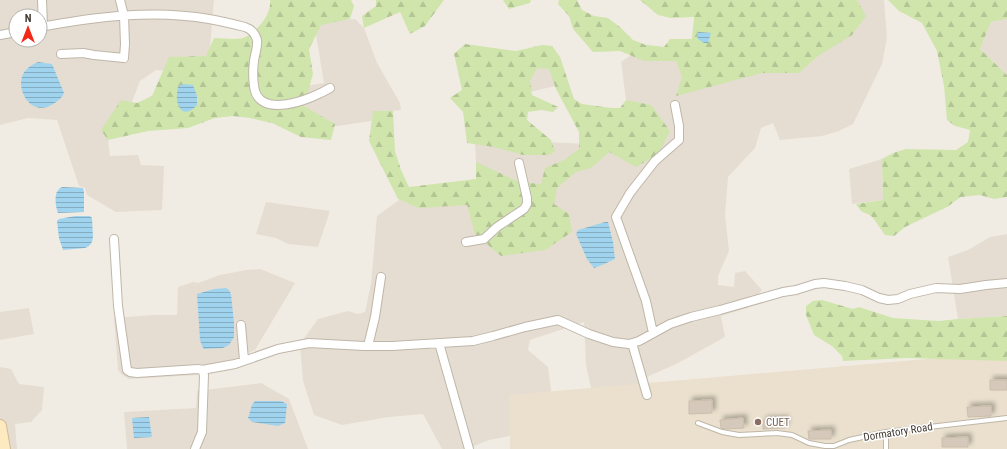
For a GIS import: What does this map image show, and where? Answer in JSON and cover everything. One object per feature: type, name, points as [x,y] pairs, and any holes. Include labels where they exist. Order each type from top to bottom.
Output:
[{"type":"main road","points":[[0,426],[4,449]]},
{"type":"street","points":[[61,54],[83,53],[124,58],[124,16],[120,0]]},
{"type":"street","points":[[48,26],[85,19],[152,15],[200,18],[249,28],[255,34],[257,39],[254,60],[254,84],[255,91],[262,100],[272,105],[288,104],[321,94],[330,88]]},
{"type":"street","points":[[653,333],[646,301],[616,217],[630,193],[655,161],[679,140],[679,126],[675,105]]},
{"type":"street","points":[[466,242],[484,239],[497,227],[524,209],[527,204],[527,198],[519,163]]},
{"type":"street","points":[[114,239],[118,306],[127,370],[136,373],[202,370],[235,364],[278,349],[309,343],[368,346],[473,341],[558,320],[589,334],[613,342],[632,343],[639,341],[670,324],[691,317],[815,284],[824,283],[845,286],[862,290],[879,298],[888,300],[898,299],[910,294],[936,288],[960,289],[1007,283]]},
{"type":"street","points":[[368,346],[375,317],[381,277]]},
{"type":"street","points":[[241,324],[244,360]]},
{"type":"street","points":[[439,343],[469,449]]},
{"type":"street","points":[[632,343],[647,395]]},
{"type":"street","points":[[195,449],[202,432],[204,375],[202,370]]},
{"type":"lane","name":"Dormatory Road","points":[[698,423],[722,432],[739,435],[778,433],[825,446],[834,446],[849,440],[886,432],[1007,418]]},
{"type":"lane","points":[[886,432],[886,449]]},
{"type":"shaded area","points":[[0,0],[214,0],[209,61],[194,74],[156,70],[140,81],[128,112],[108,140],[110,156],[138,155],[141,165],[164,166],[162,210],[116,212],[87,195],[85,188],[79,186],[57,120],[28,118],[0,125]]},
{"type":"shaded area","points":[[771,0],[884,0],[887,38],[882,64],[853,124],[839,131],[822,136],[780,140],[773,123],[761,128],[755,148],[728,177],[725,215],[729,251],[718,276],[718,285],[734,287],[735,273],[745,271],[762,290],[748,308],[721,316],[725,337],[680,362],[645,378],[632,397],[594,401],[586,365],[584,322],[530,340],[528,350],[548,367],[552,397],[520,434],[489,440],[467,449],[442,449],[423,414],[389,417],[342,425],[314,415],[303,381],[300,344],[318,319],[348,311],[358,314],[365,312],[371,284],[377,216],[410,192],[477,179],[475,144],[523,141],[588,144],[620,140],[626,100],[621,62],[646,45],[704,52]]},
{"type":"shaded area","points":[[355,19],[364,28],[377,63],[400,103],[401,110],[393,111],[371,121],[318,129],[296,116],[300,87],[324,83],[314,23]]},
{"type":"shaded area","points":[[1007,19],[1007,75],[980,49],[991,22]]},
{"type":"shaded area","points":[[552,46],[560,57],[568,83],[530,92],[526,62]]},
{"type":"shaded area","points":[[882,159],[883,200],[852,204],[849,169]]},
{"type":"shaded area","points":[[266,202],[330,211],[318,247],[288,244],[276,238],[256,234]]},
{"type":"shaded area","points":[[1007,234],[1007,316],[958,319],[948,257],[968,250],[990,237]]},
{"type":"shaded area","points":[[260,269],[295,283],[255,350],[198,375],[129,379],[122,375],[118,370],[114,318],[177,315],[178,287],[193,282],[198,283],[220,275]]},
{"type":"shaded area","points":[[29,308],[34,334],[0,340],[0,312]]},
{"type":"shaded area","name":"CUET","points":[[1007,352],[1007,449],[510,449],[509,395]]},
{"type":"shaded area","points":[[0,367],[11,369],[19,384],[44,387],[42,410],[31,422],[15,424],[17,449],[0,449]]},
{"type":"shaded area","points":[[261,383],[289,399],[308,449],[127,449],[124,412],[196,408],[197,391]]},
{"type":"green space","points":[[270,0],[351,0],[354,6],[350,19],[321,25],[309,49],[313,74],[304,106],[335,124],[331,140],[301,137],[272,123],[233,116],[215,118],[188,128],[148,131],[108,140],[101,130],[121,100],[137,103],[152,96],[169,57],[206,56],[214,38],[237,39],[248,36],[258,28],[266,17],[270,6]]},
{"type":"green space","points":[[376,0],[444,0],[425,26],[410,34],[400,12],[364,28],[362,16],[376,6]]},
{"type":"green space","points":[[503,0],[531,0],[530,3],[509,9]]},
{"type":"green space","points":[[559,0],[577,0],[582,10],[594,16],[608,18],[633,40],[646,45],[664,47],[670,39],[692,39],[694,17],[671,18],[658,15],[640,0],[857,0],[866,16],[852,35],[818,56],[799,73],[762,73],[676,96],[682,77],[676,61],[644,61],[620,51],[593,52],[573,29],[569,16],[558,4]]},
{"type":"green space","points":[[888,0],[1007,0],[1007,19],[991,22],[980,49],[1007,75],[1007,197],[994,199],[980,195],[961,197],[947,207],[905,227],[894,236],[885,235],[872,217],[861,211],[856,204],[883,200],[882,159],[893,153],[906,149],[956,150],[968,142],[970,130],[955,126],[947,120],[944,86],[937,51],[922,23],[899,11]]},
{"type":"green space","points":[[465,44],[516,51],[542,45],[552,46],[560,57],[574,99],[582,104],[611,108],[620,108],[626,100],[651,105],[670,131],[658,154],[636,167],[609,152],[591,168],[576,172],[557,188],[554,204],[569,214],[572,232],[545,250],[501,256],[475,234],[467,205],[419,208],[398,199],[369,141],[373,111],[393,111],[395,151],[401,170],[409,187],[476,179],[476,162],[519,182],[541,184],[545,168],[564,160],[579,149],[579,132],[556,89],[549,69],[537,68],[530,81],[532,95],[558,107],[553,112],[541,110],[528,112],[527,120],[551,140],[555,151],[550,155],[523,155],[494,147],[467,143],[463,112],[450,98],[462,90],[454,54]]},
{"type":"green space","points":[[822,300],[853,309],[859,307],[893,318],[939,321],[1007,316],[1007,361],[907,358],[843,361],[842,356],[832,346],[814,335],[806,315],[806,306],[813,301]]},
{"type":"water","points":[[699,32],[711,33],[708,43],[704,43],[698,39],[697,34]]},
{"type":"water","points":[[38,62],[52,64],[64,93],[58,101],[45,108],[37,107],[31,104],[26,99],[21,85],[22,77],[25,71]]},
{"type":"water","points":[[183,84],[193,85],[197,96],[197,105],[192,110],[184,112],[182,111],[177,100],[178,87]]},
{"type":"water","points":[[60,188],[83,188],[84,212],[58,213],[56,206],[56,194]]},
{"type":"water","points":[[75,216],[90,216],[92,218],[92,242],[85,248],[63,250],[59,238],[57,221],[59,219]]},
{"type":"water","points":[[608,222],[615,259],[594,268],[587,259],[576,234],[578,230]]},
{"type":"water","points":[[226,288],[231,294],[234,337],[229,345],[223,348],[204,349],[200,340],[197,294],[214,289]]},
{"type":"water","points":[[255,401],[281,401],[287,404],[285,423],[278,426],[252,422],[248,418],[252,405]]},
{"type":"water","points":[[149,417],[152,437],[134,438],[132,418]]},
{"type":"building","points":[[990,380],[1007,380],[1007,390],[990,390]]},
{"type":"building","points":[[712,400],[712,413],[689,414],[689,401]]},
{"type":"building","points":[[991,406],[991,416],[968,417],[967,407]]},
{"type":"building","points":[[743,418],[744,428],[721,428],[720,420]]},
{"type":"building","points":[[785,419],[785,428],[763,429],[763,420]]},
{"type":"building","points":[[831,430],[831,439],[809,439],[808,431]]},
{"type":"building","points":[[968,437],[968,447],[942,447],[942,438]]},
{"type":"place","name":"CUET","points":[[758,422]]}]
